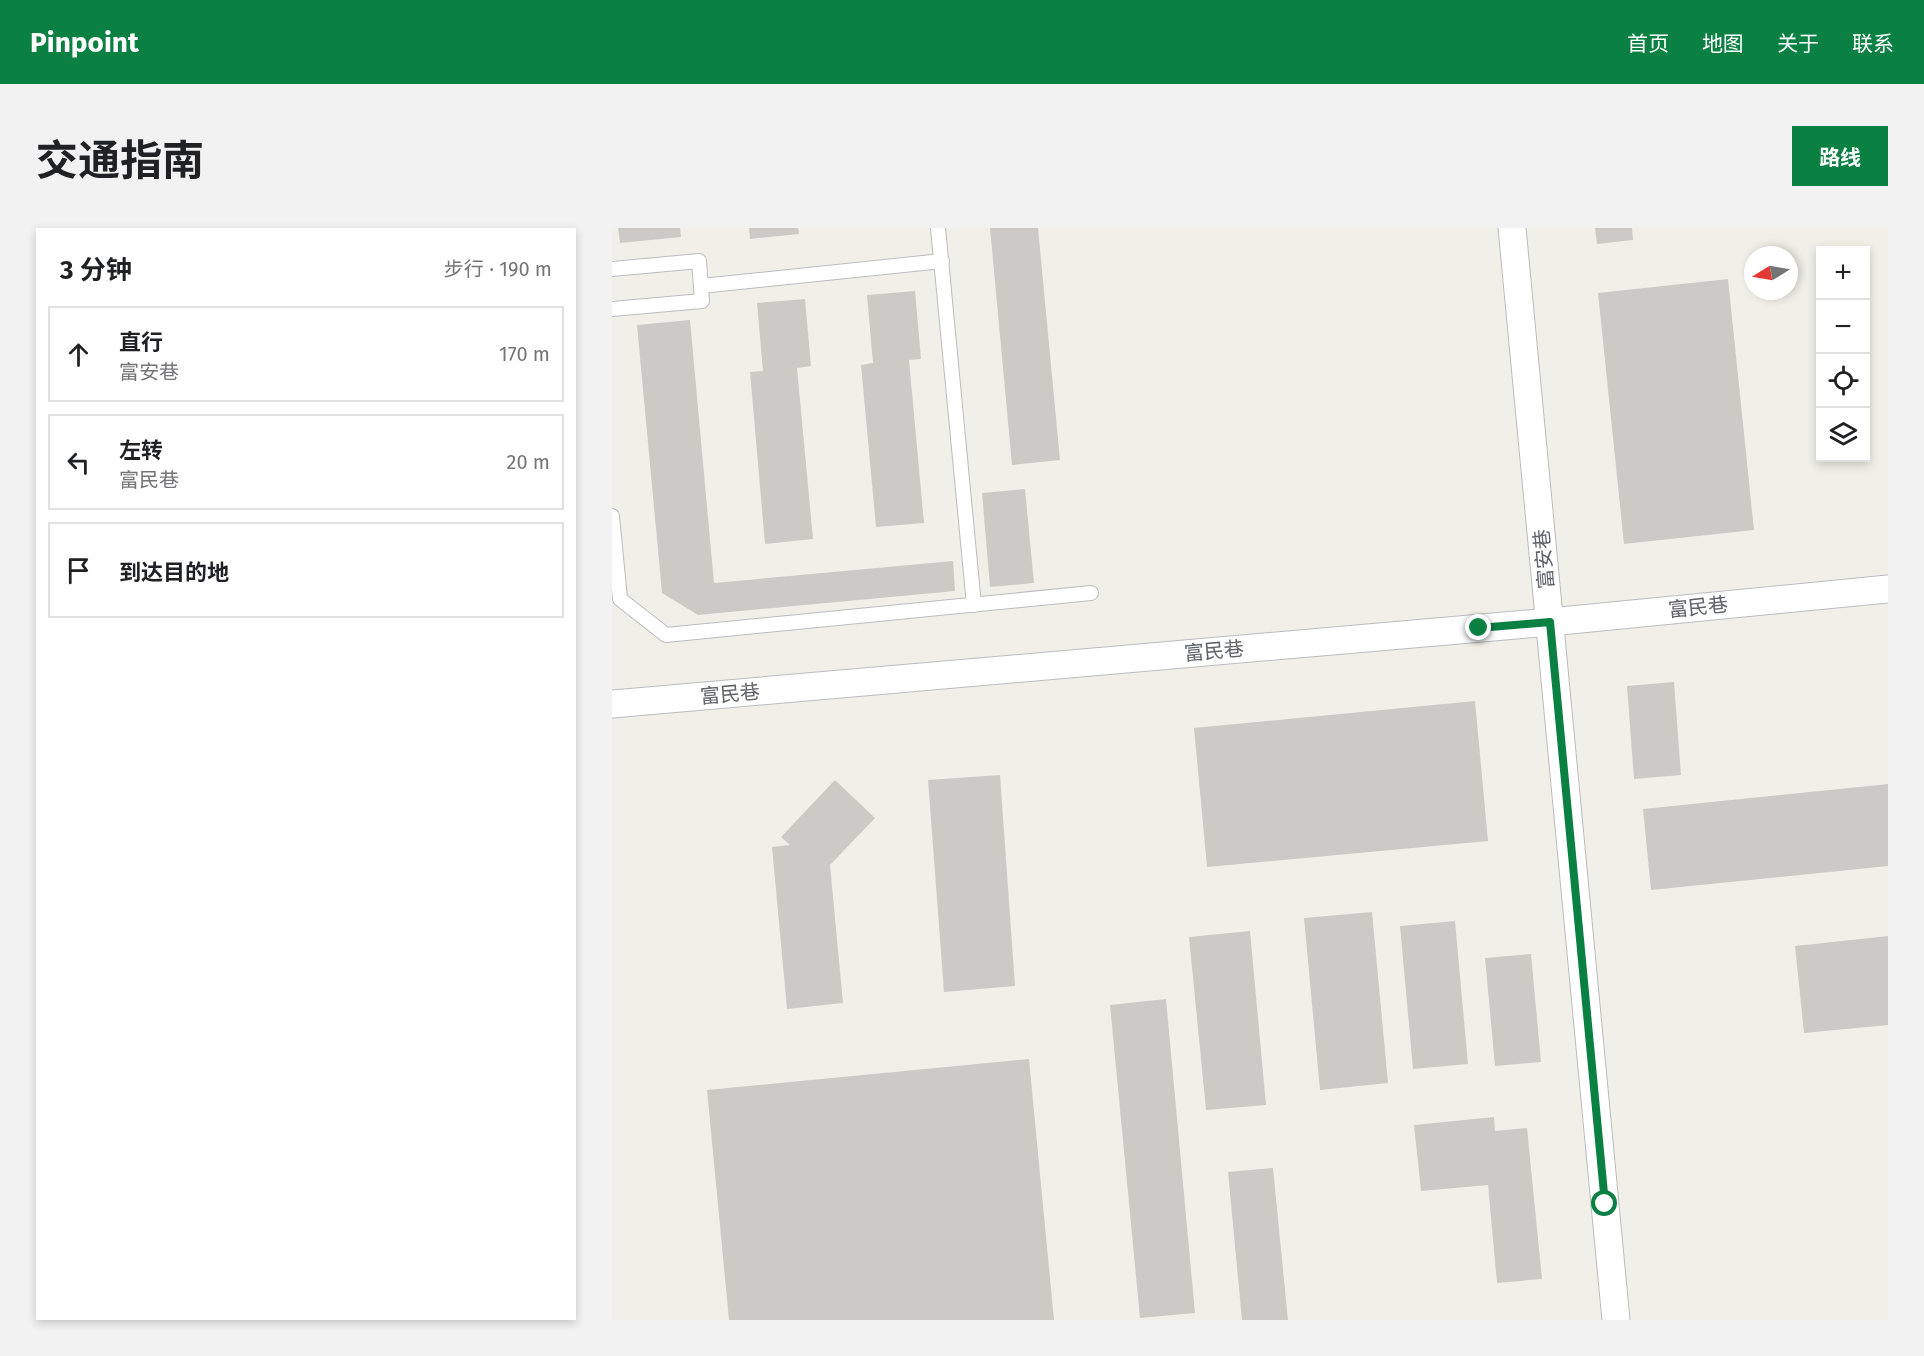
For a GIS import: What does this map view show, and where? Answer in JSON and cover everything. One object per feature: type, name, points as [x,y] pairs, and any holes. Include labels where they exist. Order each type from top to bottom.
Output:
[{"type":"street","name":"富安巷","points":[[1512,228],[1616,1320]]},
{"type":"street","name":"富民巷","points":[[612,704],[1550,622],[1888,589]]},
{"type":"lane","points":[[938,228],[974,604]]},
{"type":"lane","points":[[612,269],[699,261],[702,301],[612,309]]},
{"type":"lane","points":[[701,286],[942,261]]},
{"type":"lane","points":[[612,516],[620,599],[666,635],[1091,593]]},
{"type":"building","points":[[618,228],[680,228],[681,237],[620,243]]},
{"type":"building","points":[[749,228],[798,228],[799,234],[750,239]]},
{"type":"building","points":[[990,228],[1038,228],[1060,460],[1012,465]]},
{"type":"building","points":[[1595,228],[1632,228],[1633,240],[1597,244]]},
{"type":"building","points":[[1728,279],[1754,530],[1624,544],[1598,293]]},
{"type":"building","points":[[915,291],[921,359],[909,360],[924,523],[876,527],[861,365],[873,363],[867,295]]},
{"type":"building","points":[[805,299],[811,366],[797,368],[813,539],[765,544],[750,372],[763,371],[757,303]]},
{"type":"building","points":[[690,320],[714,583],[953,561],[955,591],[698,615],[662,593],[637,325]]},
{"type":"building","points":[[1025,489],[1034,583],[990,587],[982,493]]},
{"type":"building","points":[[1674,682],[1681,775],[1634,779],[1627,686]]},
{"type":"building","points":[[1475,701],[1488,841],[1207,867],[1194,728]]},
{"type":"building","points":[[1000,775],[1015,986],[944,992],[928,780]]},
{"type":"building","points":[[835,780],[875,818],[830,865],[843,1003],[787,1009],[772,847],[790,845],[781,837]]},
{"type":"building","points":[[1888,784],[1888,866],[1651,890],[1643,809]]},
{"type":"building","points":[[1372,912],[1388,1083],[1320,1090],[1304,918]]},
{"type":"building","points":[[1455,921],[1468,1064],[1413,1069],[1400,926]]},
{"type":"building","points":[[1250,931],[1266,1105],[1206,1110],[1189,937]]},
{"type":"building","points":[[1888,936],[1888,1025],[1804,1033],[1795,946]]},
{"type":"building","points":[[1531,954],[1541,1062],[1495,1066],[1485,958]]},
{"type":"building","points":[[1166,999],[1195,1313],[1140,1318],[1110,1005]]},
{"type":"building","points":[[1029,1059],[1054,1320],[729,1320],[707,1090]]},
{"type":"building","points":[[1494,1117],[1495,1131],[1527,1128],[1542,1279],[1497,1283],[1488,1185],[1421,1191],[1414,1125]]},
{"type":"building","points":[[1273,1168],[1288,1320],[1242,1320],[1228,1172]]},
{"type":"route","points":[[1479,628],[1550,622],[1605,1204]]}]
